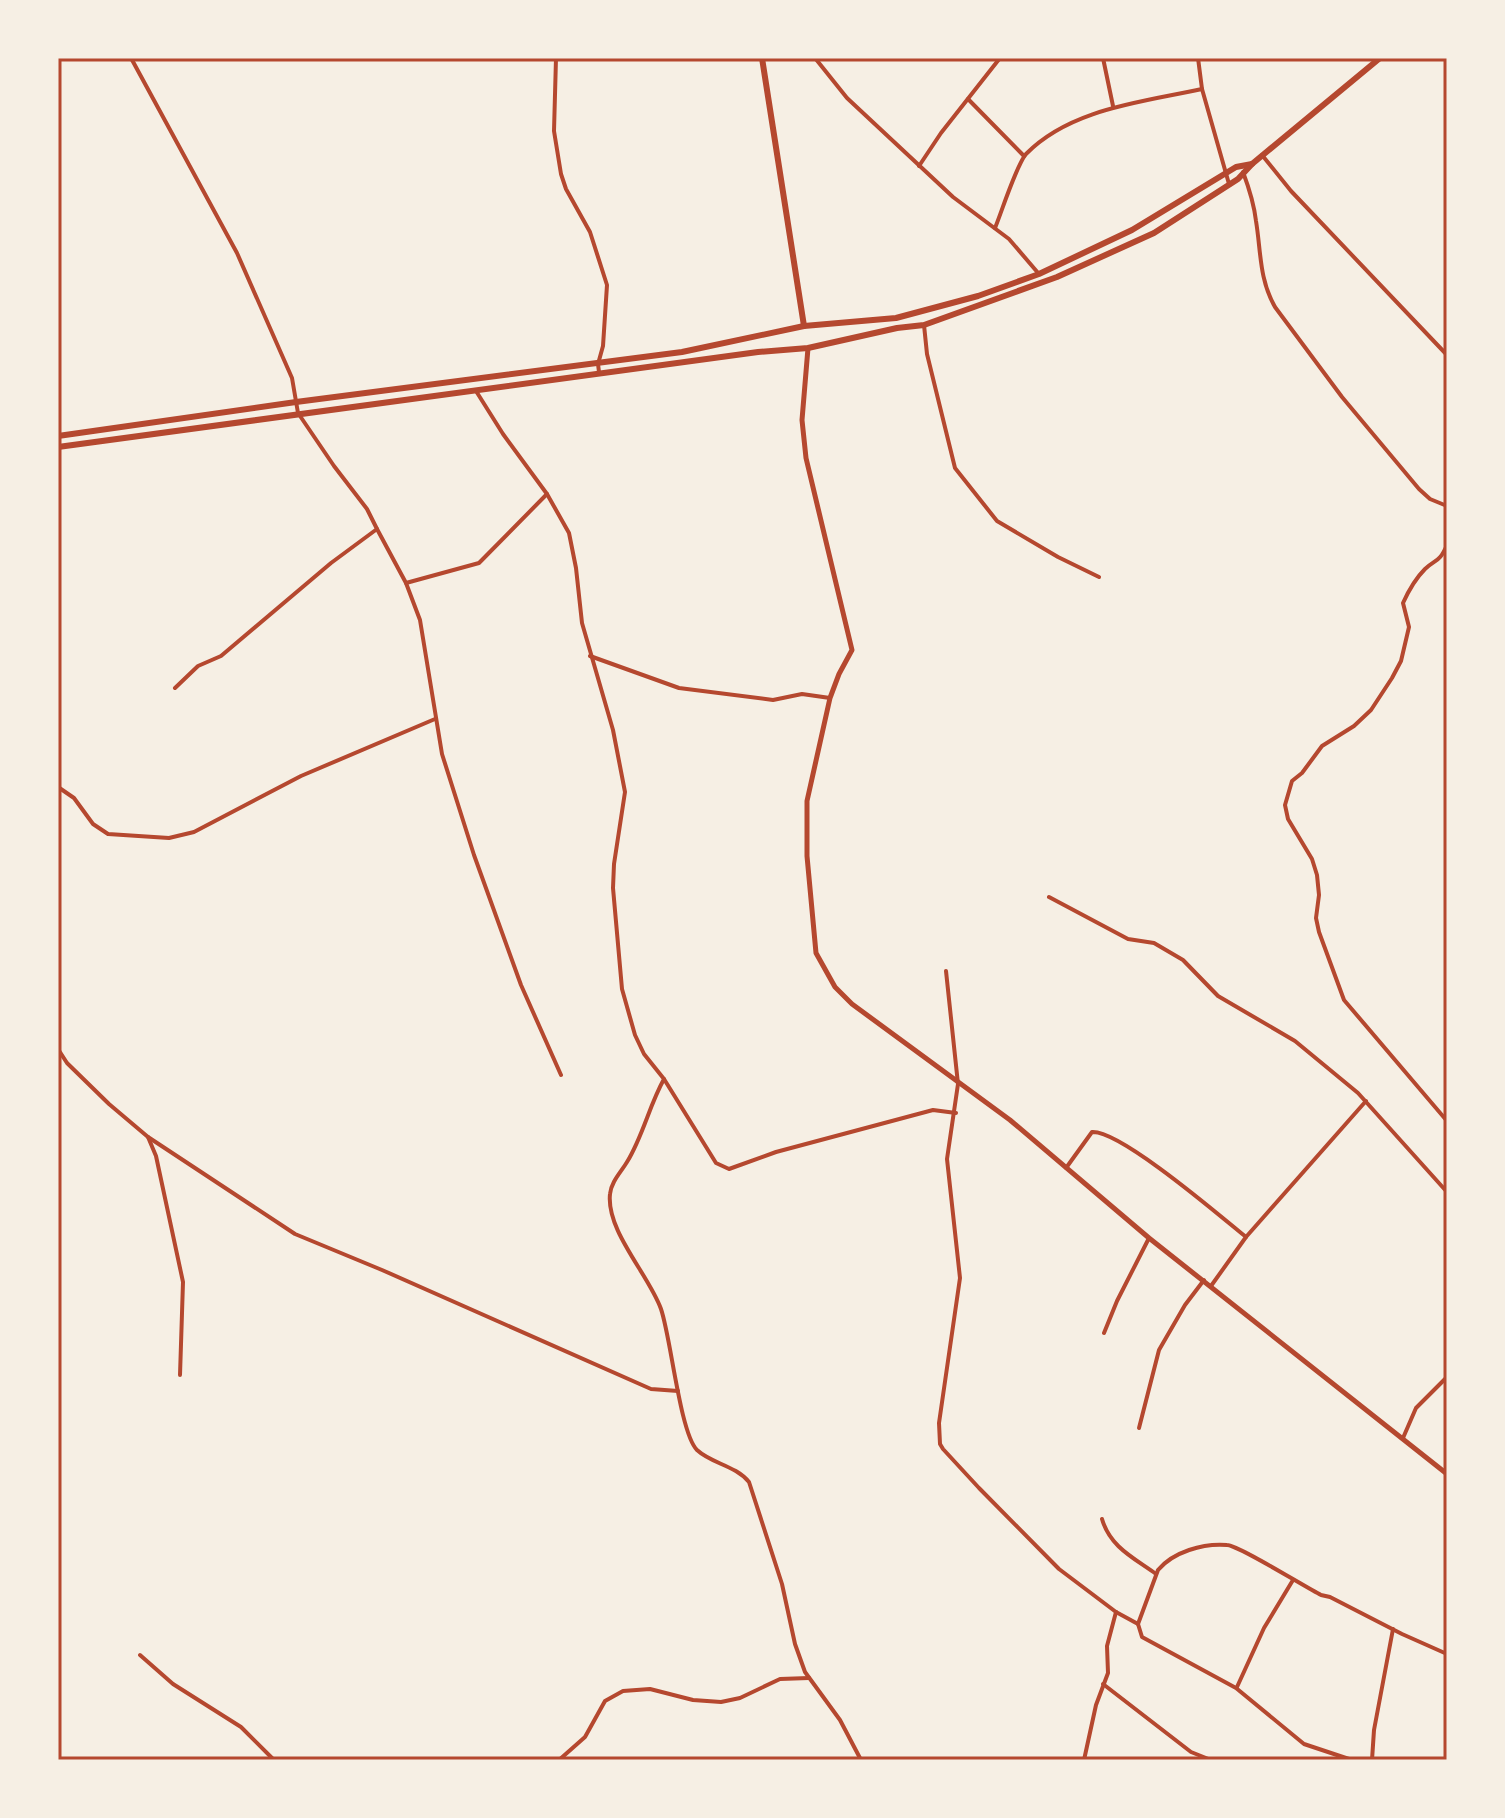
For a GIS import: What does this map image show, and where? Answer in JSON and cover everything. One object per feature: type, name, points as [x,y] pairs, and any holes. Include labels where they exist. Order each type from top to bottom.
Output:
[{"type":"main road","points":[[762,58],[804,326]]},
{"type":"main road","points":[[58,447],[808,348],[924,325],[1057,277],[1154,233],[1244,174],[1262,155],[1380,58]]},
{"type":"main road","points":[[58,436],[682,352],[804,326],[896,318],[978,296],[1039,274],[1132,230],[1240,166],[1252,164]]},
{"type":"main road","points":[[896,318],[897,328]]},
{"type":"main road","points":[[828,324],[830,343]]},
{"type":"main road","points":[[776,332],[778,351]]},
{"type":"main road","points":[[682,352],[683,364]]},
{"type":"main road","points":[[219,413],[221,424]]},
{"type":"street","points":[[131,58],[237,253],[292,378],[298,413],[367,509],[406,583],[420,620],[435,719],[448,776],[504,940],[561,1075]]},
{"type":"street","points":[[556,58],[554,131],[558,163],[566,189],[590,232],[607,285],[603,346],[598,364],[600,375]]},
{"type":"street","points":[[815,58],[847,98],[953,197],[1020,250],[1039,274]]},
{"type":"street","points":[[919,166],[1000,58]]},
{"type":"street","points":[[1103,58],[1113,106]]},
{"type":"street","points":[[1198,58],[1202,89],[1229,185]]},
{"type":"street","points":[[995,228],[1024,156],[1045,139],[1113,106],[1202,89]]},
{"type":"street","points":[[968,99],[1024,156]]},
{"type":"street","points":[[1262,155],[1291,191],[1447,355]]},
{"type":"street","points":[[1240,166],[1256,221],[1261,272],[1275,307],[1342,397],[1419,489],[1430,499],[1447,506]]},
{"type":"street","points":[[924,325],[927,354],[955,468],[997,521],[1099,577]]},
{"type":"street","points":[[808,348],[802,420],[806,458],[852,650],[830,698],[807,801],[807,856],[816,953],[835,987],[852,1004],[1010,1120],[1149,1238],[1447,1474]]},
{"type":"street","points":[[475,390],[547,494],[569,533],[582,623],[613,730],[625,792],[613,888],[626,1010],[640,1044],[716,1163],[729,1169],[776,1152],[933,1110],[956,1113]]},
{"type":"street","points":[[406,583],[479,563],[547,494]]},
{"type":"street","points":[[175,688],[198,666],[221,656],[377,529]]},
{"type":"street","points":[[1447,545],[1437,563],[1427,567],[1420,575],[1403,603],[1409,627],[1401,661],[1392,678],[1371,710],[1313,756],[1302,773],[1292,781],[1285,805],[1288,819],[1312,859],[1317,875],[1319,895],[1316,918],[1319,932],[1344,1000],[1447,1121]]},
{"type":"street","points":[[590,656],[679,688],[773,700],[802,694],[830,698]]},
{"type":"street","points":[[58,787],[74,798],[93,824],[108,834],[169,838],[194,832],[289,782],[435,719]]},
{"type":"street","points":[[1049,897],[1128,939],[1154,943],[1183,960],[1218,996],[1295,1041],[1366,1101],[1447,1192]]},
{"type":"street","points":[[946,971],[958,1084],[947,1159],[960,1278],[939,1423],[940,1444],[1059,1569],[1116,1612],[1138,1624]]},
{"type":"street","points":[[59,1051],[67,1063],[109,1104],[148,1137],[295,1234],[651,1389],[678,1391]]},
{"type":"street","points":[[664,1079],[629,1158],[611,1187],[609,1198],[616,1224],[661,1310],[678,1391],[697,1450],[739,1472],[749,1482],[782,1584],[795,1644],[809,1678],[840,1720],[861,1760]]},
{"type":"street","points":[[1211,1286],[1246,1237],[1366,1101]]},
{"type":"street","points":[[1066,1168],[1092,1132],[1106,1133],[1153,1164],[1246,1237]]},
{"type":"street","points":[[148,1137],[160,1169],[183,1282],[180,1375]]},
{"type":"street","points":[[1104,1333],[1149,1238]]},
{"type":"street","points":[[1139,1428],[1159,1350],[1185,1305],[1204,1280]]},
{"type":"street","points":[[1403,1438],[1416,1408],[1447,1377]]},
{"type":"street","points":[[1102,1519],[1105,1531],[1115,1545],[1156,1574]]},
{"type":"street","points":[[1352,1760],[1304,1744],[1236,1688],[1142,1637],[1138,1624],[1163,1563],[1181,1552],[1227,1545],[1447,1654]]},
{"type":"street","points":[[1236,1688],[1264,1628],[1293,1580]]},
{"type":"street","points":[[1084,1760],[1108,1671],[1107,1646],[1116,1612]]},
{"type":"street","points":[[1372,1760],[1374,1730],[1393,1629]]},
{"type":"street","points":[[140,1655],[173,1684],[241,1727],[274,1760]]},
{"type":"street","points":[[559,1760],[585,1737],[605,1701],[623,1691],[650,1689],[693,1700],[721,1702],[740,1698],[780,1679],[809,1678]]},
{"type":"street","points":[[1103,1684],[1191,1752],[1211,1760]]}]
